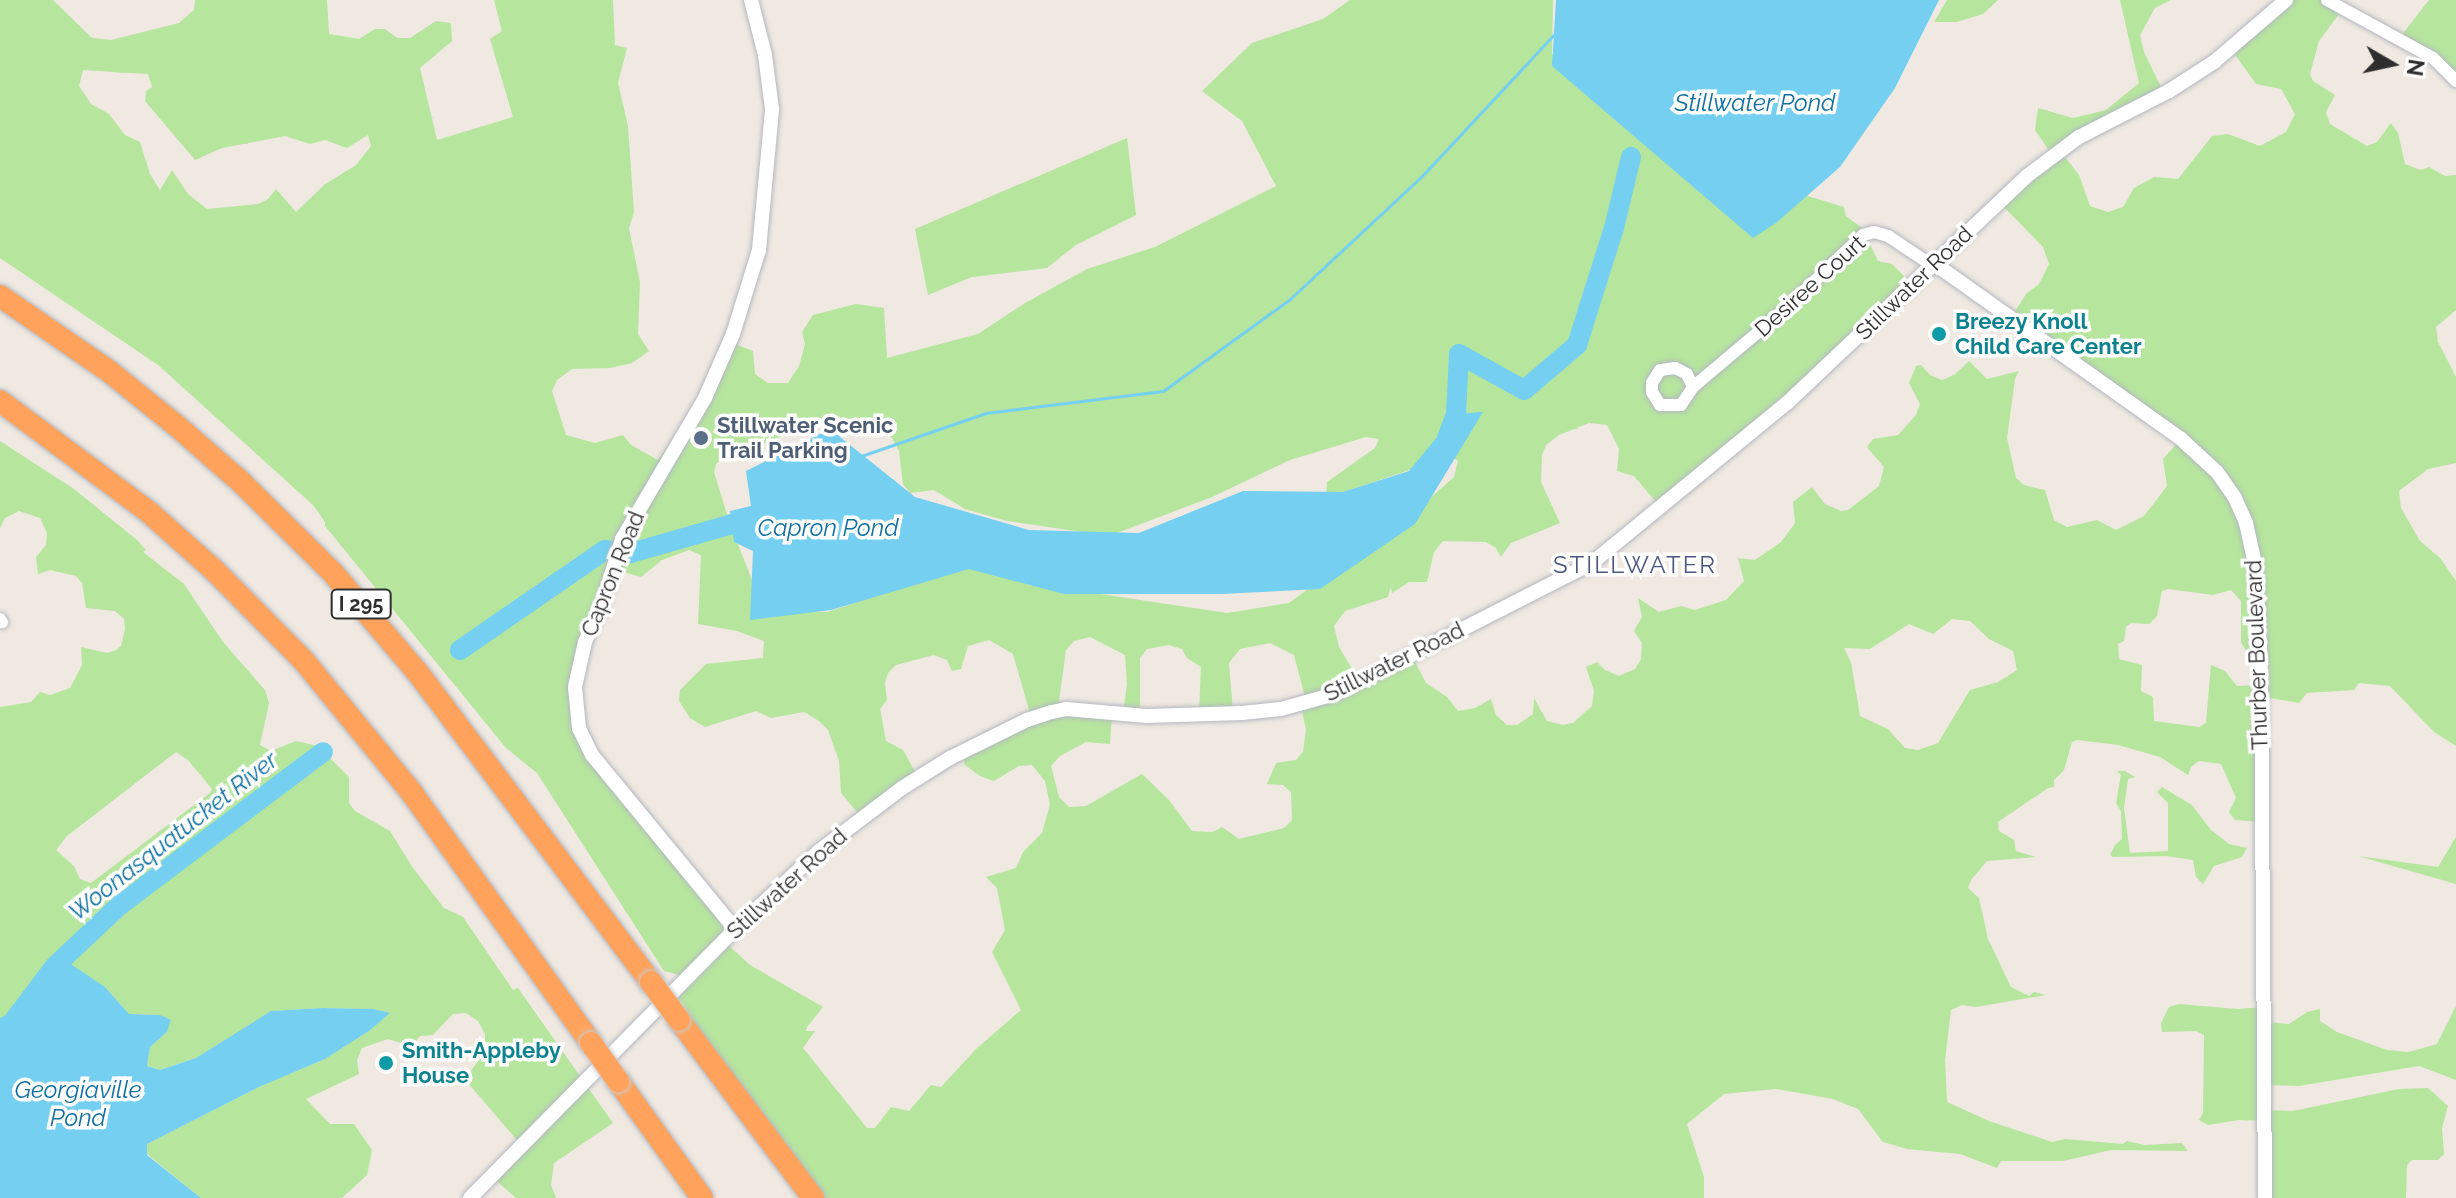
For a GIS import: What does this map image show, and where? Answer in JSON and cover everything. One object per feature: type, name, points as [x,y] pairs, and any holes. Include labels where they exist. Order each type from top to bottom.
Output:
[{"type":"highway","name":"I 295","points":[[0,296],[110,372],[177,426],[242,483],[333,573],[418,673],[813,1198]]},
{"type":"highway","points":[[0,401],[84,461],[172,532],[304,661],[412,793],[702,1198]]},
{"type":"highway","points":[[775,1147],[820,1198]]},
{"type":"street","name":"Capron Road","points":[[735,929],[592,755],[579,728],[575,702],[577,670],[622,539],[705,398],[733,334],[759,250],[772,109],[765,55],[751,0]]},
{"type":"street","name":"Stillwater Road","points":[[470,1198],[735,929],[819,851],[872,809],[950,758],[1027,720],[1066,709],[1147,716],[1242,713],[1307,703],[1349,688],[1592,563],[1787,403],[2027,176],[2064,147],[2192,77],[2286,0]]},
{"type":"street","points":[[2327,0],[2433,58],[2456,81]]},
{"type":"street","name":"Desiree Court","points":[[1693,387],[1782,312],[1863,235],[1874,232],[1888,236],[1934,265]]},
{"type":"street","name":"Thurber Boulevard","points":[[1934,265],[2180,438],[2217,472],[2235,498],[2246,523],[2256,568],[2261,673],[2265,1198]]},
{"type":"green space","points":[[0,0],[53,0],[92,38],[111,40],[179,23],[194,10],[195,0],[327,0],[329,34],[359,39],[375,29],[385,29],[397,38],[410,38],[436,21],[451,23],[452,41],[420,68],[437,140],[513,117],[490,39],[502,31],[494,0],[613,0],[615,45],[627,48],[618,83],[628,126],[634,212],[629,228],[640,282],[638,334],[649,351],[632,363],[610,368],[572,369],[557,380],[552,391],[566,435],[595,443],[623,435],[631,445],[658,460],[691,413],[725,340],[753,351],[755,374],[768,383],[788,383],[799,366],[805,344],[802,332],[813,315],[856,304],[884,308],[887,358],[978,334],[1025,303],[1087,269],[1155,247],[1276,186],[1242,121],[1202,91],[1252,43],[1323,19],[1350,0],[1553,0],[1552,54],[1564,74],[1801,194],[1844,207],[1846,216],[1880,241],[1867,238],[1878,261],[1892,264],[1913,285],[1661,508],[1634,476],[1617,471],[1619,449],[1607,425],[1589,423],[1559,435],[1546,445],[1542,455],[1541,482],[1560,523],[1511,543],[1501,557],[1496,548],[1486,542],[1443,541],[1434,552],[1427,582],[1409,582],[1392,593],[1391,587],[1388,597],[1345,611],[1334,626],[1339,647],[1360,682],[1412,656],[1426,683],[1447,697],[1458,711],[1475,708],[1491,699],[1496,715],[1507,725],[1517,725],[1533,714],[1534,698],[1547,721],[1563,725],[1573,723],[1592,706],[1594,691],[1586,667],[1597,662],[1605,670],[1619,676],[1635,669],[1641,659],[1642,643],[1634,631],[1642,617],[1638,598],[1659,612],[1681,606],[1695,610],[1726,600],[1744,581],[1738,558],[1755,560],[1781,542],[1795,523],[1793,502],[1812,487],[1825,504],[1841,511],[1848,510],[1879,486],[1884,467],[1867,447],[1873,439],[1898,435],[1916,415],[1920,404],[1909,383],[1916,366],[1921,365],[1930,375],[1942,380],[1954,375],[1969,361],[1987,379],[2019,371],[2015,379],[2007,438],[2016,478],[2024,485],[2045,490],[2054,520],[2067,527],[2097,520],[2116,530],[2144,516],[2167,486],[2163,459],[2181,439],[2012,316],[2026,294],[2039,284],[2049,264],[2043,247],[2003,206],[2053,156],[2035,130],[2038,108],[2073,118],[2106,110],[2139,83],[2120,0],[2171,0],[2155,8],[2140,35],[2144,52],[2164,93],[2061,152],[2079,175],[2090,206],[2108,212],[2123,207],[2134,188],[2154,177],[2178,179],[2212,136],[2228,134],[2260,146],[2286,132],[2295,114],[2281,89],[2256,84],[2231,49],[2287,0],[2328,0],[2342,10],[2319,41],[2310,74],[2313,81],[2335,95],[2326,112],[2330,124],[2367,146],[2377,142],[2391,123],[2398,133],[2405,164],[2420,170],[2429,167],[2445,176],[2456,175],[2456,310],[2436,327],[2438,342],[2456,377],[2456,463],[2428,469],[2399,491],[2401,508],[2420,541],[2440,558],[2456,581],[2456,746],[2434,732],[2390,686],[2359,683],[2354,690],[2307,693],[2299,703],[2264,697],[2262,822],[2235,820],[2229,812],[2236,798],[2221,764],[2199,761],[2191,767],[2188,775],[2160,757],[2118,745],[2077,740],[2072,742],[2064,770],[2054,780],[2054,787],[1998,822],[1999,831],[2014,840],[2016,851],[2036,857],[1987,861],[1968,888],[1979,898],[1988,939],[2011,987],[2029,996],[2034,992],[2046,995],[1976,1007],[1962,1005],[1951,1010],[1945,1060],[1947,1102],[1989,1121],[2052,1142],[2065,1139],[2123,1144],[2127,1141],[2144,1145],[2182,1143],[2188,1151],[2111,1150],[2063,1161],[2001,1161],[1997,1168],[1960,1154],[1907,1149],[1883,1142],[1858,1109],[1833,1099],[1776,1089],[1724,1094],[1687,1124],[1704,1177],[1704,1198],[820,1198],[668,1004],[687,977],[664,971],[537,773],[506,748],[325,526],[313,505],[158,365],[0,258]],"holes":[[[83,70],[148,74],[152,87],[146,91],[145,101],[195,160],[222,148],[285,136],[310,144],[325,140],[347,148],[368,135],[371,146],[356,165],[324,185],[296,212],[276,189],[268,199],[258,204],[207,209],[188,194],[172,170],[160,190],[150,174],[140,142],[125,135],[109,114],[91,104],[79,86]],[[840,419],[881,428],[892,438],[899,451],[903,484],[910,493],[934,490],[965,509],[1007,521],[1109,536],[1212,497],[1290,460],[1366,437],[1379,439],[1375,448],[1327,482],[1326,498],[1451,456],[1458,461],[1454,477],[1420,507],[1289,603],[1227,613],[1074,590],[995,576],[933,547],[855,603],[827,612],[801,611],[767,618],[730,524],[714,472],[716,464],[731,452],[745,453],[776,438]],[[689,550],[701,555],[698,624],[737,631],[764,641],[763,658],[706,664],[680,690],[679,701],[690,718],[705,727],[756,711],[771,718],[804,712],[828,730],[839,761],[841,793],[862,818],[918,777],[903,750],[886,741],[880,709],[887,700],[885,683],[888,673],[896,665],[934,655],[947,660],[952,671],[961,669],[968,646],[989,640],[1013,654],[1031,717],[962,754],[965,765],[994,781],[1019,766],[1032,765],[1045,781],[1050,804],[1042,833],[1023,852],[1016,868],[986,877],[997,888],[1005,930],[992,952],[1021,1010],[976,1049],[941,1087],[931,1085],[909,1111],[891,1107],[875,1128],[867,1128],[803,1048],[815,1031],[806,1031],[807,1027],[823,1007],[750,965],[727,944],[728,932],[585,740],[578,667],[617,570],[641,577],[662,560]],[[2168,589],[2213,595],[2231,590],[2241,601],[2241,642],[2248,654],[2260,655],[2262,685],[2237,686],[2225,671],[2211,665],[2206,723],[2199,727],[2154,721],[2153,697],[2141,691],[2142,665],[2119,659],[2118,644],[2124,641],[2126,627],[2131,623],[2149,624],[2157,616],[2162,591]],[[1952,619],[1970,621],[1989,639],[2013,651],[2017,670],[1998,682],[1970,690],[1938,743],[1918,750],[1905,748],[1888,729],[1860,716],[1851,662],[1844,648],[1870,649],[1909,624],[1933,634]],[[1090,637],[1125,655],[1127,684],[1123,714],[1140,714],[1140,658],[1147,649],[1169,645],[1182,649],[1187,658],[1201,667],[1199,712],[1233,712],[1229,663],[1240,649],[1270,643],[1294,655],[1305,697],[1301,706],[1306,730],[1303,752],[1296,760],[1276,763],[1267,784],[1283,785],[1291,792],[1292,820],[1284,828],[1239,839],[1222,827],[1212,832],[1192,831],[1169,800],[1142,774],[1086,806],[1069,807],[1059,797],[1051,766],[1060,756],[1086,742],[1110,744],[1112,714],[1058,709],[1066,650],[1074,641]]]},
{"type":"green space","points":[[1947,0],[1998,0],[1983,14],[1957,22],[1934,22]]},
{"type":"green space","points":[[2429,0],[2456,0],[2456,79],[2401,36]]},
{"type":"green space","points":[[1127,138],[1136,215],[1076,245],[1047,268],[972,277],[928,295],[915,229]]},
{"type":"green space","points":[[0,441],[74,489],[137,540],[146,550],[143,552],[184,584],[223,642],[265,690],[269,703],[260,745],[271,751],[296,741],[318,746],[349,777],[349,803],[355,811],[390,831],[413,868],[444,908],[463,917],[513,990],[518,988],[613,1123],[554,1163],[551,1185],[556,1198],[516,1198],[493,1178],[522,1146],[467,1082],[470,1072],[485,1052],[485,1034],[478,1021],[466,1013],[453,1014],[433,1035],[420,1036],[407,1052],[401,1043],[388,1039],[362,1048],[357,1060],[359,1074],[306,1099],[330,1124],[354,1124],[372,1150],[367,1175],[342,1198],[201,1198],[147,1154],[147,1144],[259,1087],[325,1059],[369,1031],[389,1013],[374,1009],[323,1008],[272,1011],[196,1058],[160,1070],[147,1066],[150,1047],[167,1032],[160,1015],[129,1014],[105,987],[39,989],[26,1005],[0,1018],[0,707],[31,702],[40,692],[50,695],[70,688],[82,665],[81,647],[107,653],[116,650],[121,646],[125,629],[124,619],[115,611],[86,608],[82,583],[76,576],[50,570],[38,574],[36,557],[46,545],[47,533],[40,518],[19,511],[5,518],[0,528]],"holes":[[[176,752],[188,760],[212,789],[210,793],[91,883],[80,879],[74,866],[56,850],[67,836]]]},
{"type":"green space","points":[[2117,771],[2125,771],[2135,777],[2128,779],[2124,808],[2130,853],[2168,851],[2168,803],[2157,792],[2162,787],[2192,805],[2211,830],[2229,844],[2247,848],[2242,857],[2214,866],[2203,884],[2196,877],[2193,860],[2110,855],[2122,839],[2121,811],[2116,803],[2121,775]]},
{"type":"green space","points":[[2456,837],[2456,884],[2358,856],[2438,867]]},
{"type":"green space","points":[[2179,1004],[2238,1009],[2263,1007],[2266,1022],[2289,1024],[2307,1012],[2320,1009],[2320,1021],[2337,1032],[2387,1050],[2409,1052],[2437,1044],[2456,1006],[2456,1080],[2419,1066],[2299,1086],[2266,1085],[2267,1110],[2293,1111],[2399,1089],[2428,1088],[2448,1106],[2442,1128],[2444,1154],[2438,1160],[2412,1160],[2407,1165],[2406,1198],[2267,1198],[2263,1121],[2239,1120],[2208,1125],[2199,1120],[2203,1113],[2204,1035],[2196,1031],[2162,1032],[2161,1023],[2169,1007]]},
{"type":"water","name":"Stillwater Pond","points":[[1556,0],[1939,0],[1895,88],[1840,167],[1776,223],[1753,238],[1552,66]]},
{"type":"water","name":"Capron Pond","points":[[1483,412],[1415,524],[1320,589],[1221,594],[1064,594],[969,569],[831,610],[750,620],[753,551],[734,542],[730,511],[751,506],[746,471],[830,429],[915,497],[1029,530],[1139,533],[1243,491],[1343,492],[1409,471],[1456,414]]},
{"type":"water","name":"Georgiaville Pond","points":[[54,963],[69,963],[105,987],[129,1014],[160,1015],[171,1020],[167,1032],[150,1047],[147,1066],[160,1070],[196,1058],[271,1011],[323,1008],[374,1009],[390,1013],[369,1031],[325,1059],[259,1087],[147,1144],[147,1155],[201,1198],[0,1198],[0,1018],[26,1005]]},
{"type":"waterway","points":[[861,456],[986,413],[1163,391],[1290,299],[1422,176],[1558,30]]},
{"type":"waterway","name":"Woonasquatucket River","points":[[1447,438],[1456,414],[1459,354],[1524,390],[1577,345],[1614,228],[1631,157]]},
{"type":"waterway","name":"Woonasquatucket River","points":[[460,650],[605,550],[631,553],[732,524],[759,523]]},
{"type":"waterway","name":"Woonasquatucket River","points":[[0,1039],[55,966],[120,905],[323,752]]},
{"type":"place","name":"Breezy Knoll Child Care Center","points":[[1939,334]]},
{"type":"place","name":"Stillwater Scenic Trail Parking","points":[[701,438]]},
{"type":"place","name":"Smith-Appleby House","points":[[386,1063]]},
{"type":"district","name":"STILLWATER","points":[[1635,565]]}]
